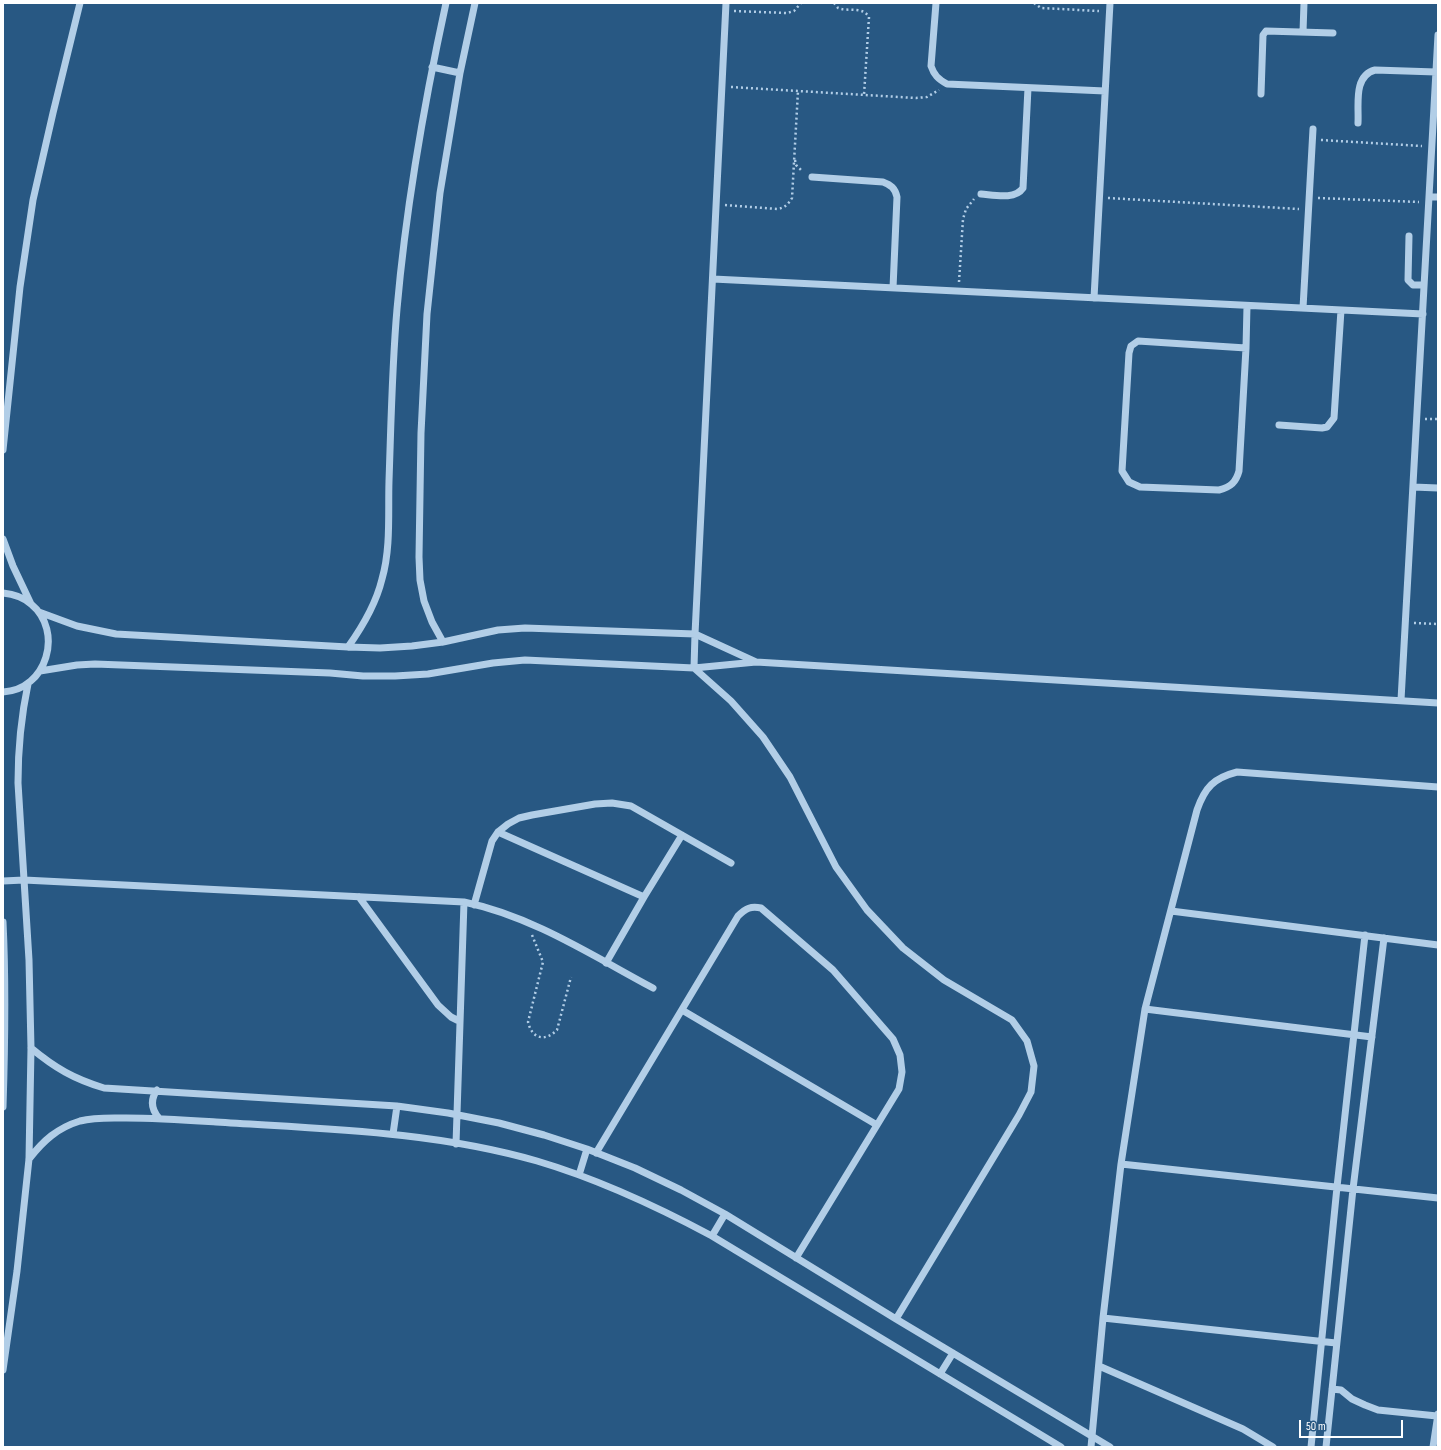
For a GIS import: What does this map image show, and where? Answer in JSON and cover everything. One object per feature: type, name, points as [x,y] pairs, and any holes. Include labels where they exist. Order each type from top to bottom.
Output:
[{"type":"street","points":[[3,450],[20,287],[33,200],[52,113],[80,3]]},
{"type":"street","points":[[348,647],[363,626],[374,603],[382,579],[387,554],[390,433],[397,309],[411,188],[432,67],[446,3]]},
{"type":"street","points":[[443,642],[424,602],[420,580],[418,557],[421,433],[427,314],[438,208],[460,73],[475,3]]},
{"type":"street","points":[[726,3],[694,668],[731,701],[763,737],[790,777],[836,867],[867,910],[903,948],[944,980],[1012,1020],[1027,1041],[1034,1066],[1031,1092],[1019,1115],[896,1319]]},
{"type":"street","points":[[936,3],[931,66],[934,74],[939,80],[947,84],[1105,91]]},
{"type":"street","points":[[1094,298],[1110,3]]},
{"type":"street","points":[[1303,32],[1304,3]]},
{"type":"street","points":[[1261,94],[1264,33],[1268,30],[1333,33]]},
{"type":"street","points":[[1401,700],[1438,35]]},
{"type":"street","points":[[432,67],[460,73]]},
{"type":"street","points":[[1358,123],[1360,84],[1365,75],[1375,70],[1436,72]]},
{"type":"street","points":[[981,194],[1013,196],[1020,192],[1023,188],[1028,88]]},
{"type":"street","points":[[1303,308],[1313,129]]},
{"type":"street","points":[[812,177],[883,182],[893,187],[896,191],[893,288]]},
{"type":"street","points":[[1429,200],[1438,197]]},
{"type":"street","points":[[1409,236],[1408,280],[1413,284],[1424,285]]},
{"type":"street","points":[[713,279],[1423,314]]},
{"type":"street","points":[[1246,348],[1138,341],[1131,346],[1129,354],[1122,471],[1129,482],[1140,487],[1219,490],[1226,489],[1233,484],[1239,471],[1246,348],[1247,306]]},
{"type":"street","points":[[1279,425],[1322,428],[1327,427],[1334,418],[1341,310]]},
{"type":"street","points":[[1413,487],[1438,488]]},
{"type":"street","points":[[3,539],[13,566],[32,604],[39,612],[48,631],[49,641],[48,652],[40,671],[28,684],[17,689],[3,692]]},
{"type":"street","points":[[3,592],[23,598],[32,604]]},
{"type":"street","points":[[39,612],[77,626],[116,634],[348,647],[388,647],[443,642],[498,630],[525,628],[695,634],[756,662]]},
{"type":"street","points":[[40,671],[95,664],[330,673],[363,676],[395,676],[428,674],[493,663],[525,660],[694,668],[756,662],[1438,703]]},
{"type":"street","points":[[3,1370],[17,1271],[29,1159],[31,1048],[29,960],[18,783],[20,733],[28,684]]},
{"type":"street","points":[[1091,1447],[1103,1318],[1121,1164],[1145,1009],[1202,796],[1211,784],[1223,776],[1237,772],[1438,787]]},
{"type":"street","points":[[474,904],[492,841],[498,832],[519,818],[595,804],[612,802],[631,806],[731,863]]},
{"type":"street","points":[[498,832],[644,897]]},
{"type":"street","points":[[606,963],[682,834]]},
{"type":"street","points":[[3,881],[24,880],[464,902],[492,910],[542,929],[653,988]]},
{"type":"street","points":[[360,897],[438,1005],[451,1017],[459,1021]]},
{"type":"street","points":[[456,1144],[464,902]]},
{"type":"street","points":[[596,1153],[738,916],[744,909],[753,906],[762,908],[833,970],[893,1039],[900,1055],[902,1072],[899,1090],[796,1258]]},
{"type":"street","points":[[1171,910],[1438,945]]},
{"type":"street","points":[[3,922],[5,962],[3,1107]]},
{"type":"street","points":[[1311,1447],[1337,1188],[1365,936]]},
{"type":"street","points":[[1326,1447],[1353,1189],[1384,938]]},
{"type":"street","points":[[1145,1009],[1372,1037]]},
{"type":"street","points":[[682,1010],[877,1125]]},
{"type":"street","points":[[31,1048],[47,1062],[65,1074],[104,1088],[157,1090],[397,1106],[457,1114],[506,1125],[544,1135],[588,1150],[635,1168],[681,1190],[725,1214],[896,1319],[1110,1447]]},
{"type":"street","points":[[157,1090],[154,1095],[152,1108],[159,1118]]},
{"type":"street","points":[[393,1134],[397,1106]]},
{"type":"street","points":[[29,1159],[43,1142],[60,1129],[80,1121],[102,1118],[159,1118],[393,1134],[500,1152],[537,1161],[579,1175],[644,1201],[712,1236],[1061,1447]]},
{"type":"street","points":[[579,1175],[588,1150]]},
{"type":"street","points":[[1121,1164],[1438,1198]]},
{"type":"street","points":[[712,1236],[725,1214]]},
{"type":"street","points":[[1103,1318],[1336,1343]]},
{"type":"street","points":[[940,1374],[953,1353]]},
{"type":"street","points":[[1099,1366],[1243,1429],[1273,1447]]},
{"type":"street","points":[[1332,1389],[1341,1390],[1352,1399],[1378,1410],[1437,1415],[1433,1447]]},
{"type":"path","points":[[726,11],[787,12],[794,11],[801,3]]},
{"type":"path","points":[[834,3],[841,9],[861,10],[867,14],[868,17],[864,95]]},
{"type":"path","points":[[1034,3],[1041,8],[1110,12]]},
{"type":"path","points":[[722,86],[916,98],[927,97],[937,92],[947,84]]},
{"type":"path","points":[[717,204],[777,209],[786,206],[792,198],[798,91]]},
{"type":"path","points":[[1312,140],[1432,147]]},
{"type":"path","points":[[794,158],[796,165],[800,170],[812,177]]},
{"type":"path","points":[[959,291],[963,219],[966,209],[972,200],[981,194]]},
{"type":"path","points":[[1100,197],[1309,210]]},
{"type":"path","points":[[1309,198],[1429,200]]},
{"type":"path","points":[[1406,623],[1438,624]]},
{"type":"path","points":[[527,923],[543,962],[528,1022],[530,1030],[536,1036],[544,1038],[551,1036],[557,1030],[571,977]]}]
